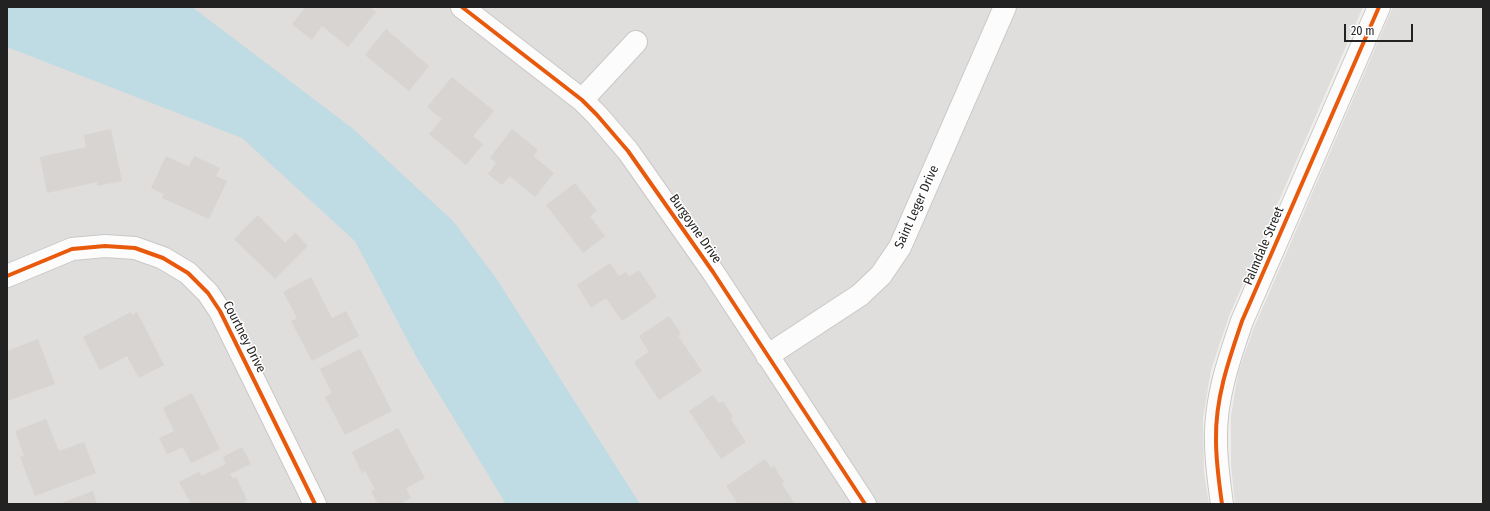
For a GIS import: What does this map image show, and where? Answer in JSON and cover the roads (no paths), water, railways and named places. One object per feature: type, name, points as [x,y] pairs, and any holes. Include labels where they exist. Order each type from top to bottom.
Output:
[{"type":"street","name":"Burgoyne Drive","points":[[462,7],[582,100],[628,151],[713,272],[865,504]]},
{"type":"street","name":"Saint Leger Drive","points":[[767,356],[860,295],[881,275],[900,247],[1005,7]]},
{"type":"street","name":"Palmdale Street","points":[[1222,504],[1218,474],[1216,439],[1220,398],[1227,363],[1242,321],[1379,7]]},
{"type":"street","points":[[582,100],[636,42]]},
{"type":"street","name":"Courtney Drive","points":[[7,276],[72,249],[105,246],[135,248],[163,258],[188,272],[208,292],[220,311],[315,504]]},
{"type":"water","points":[[7,7],[192,7],[352,128],[453,221],[496,278],[640,504],[506,504],[417,358],[355,241],[242,138],[7,47]]}]
